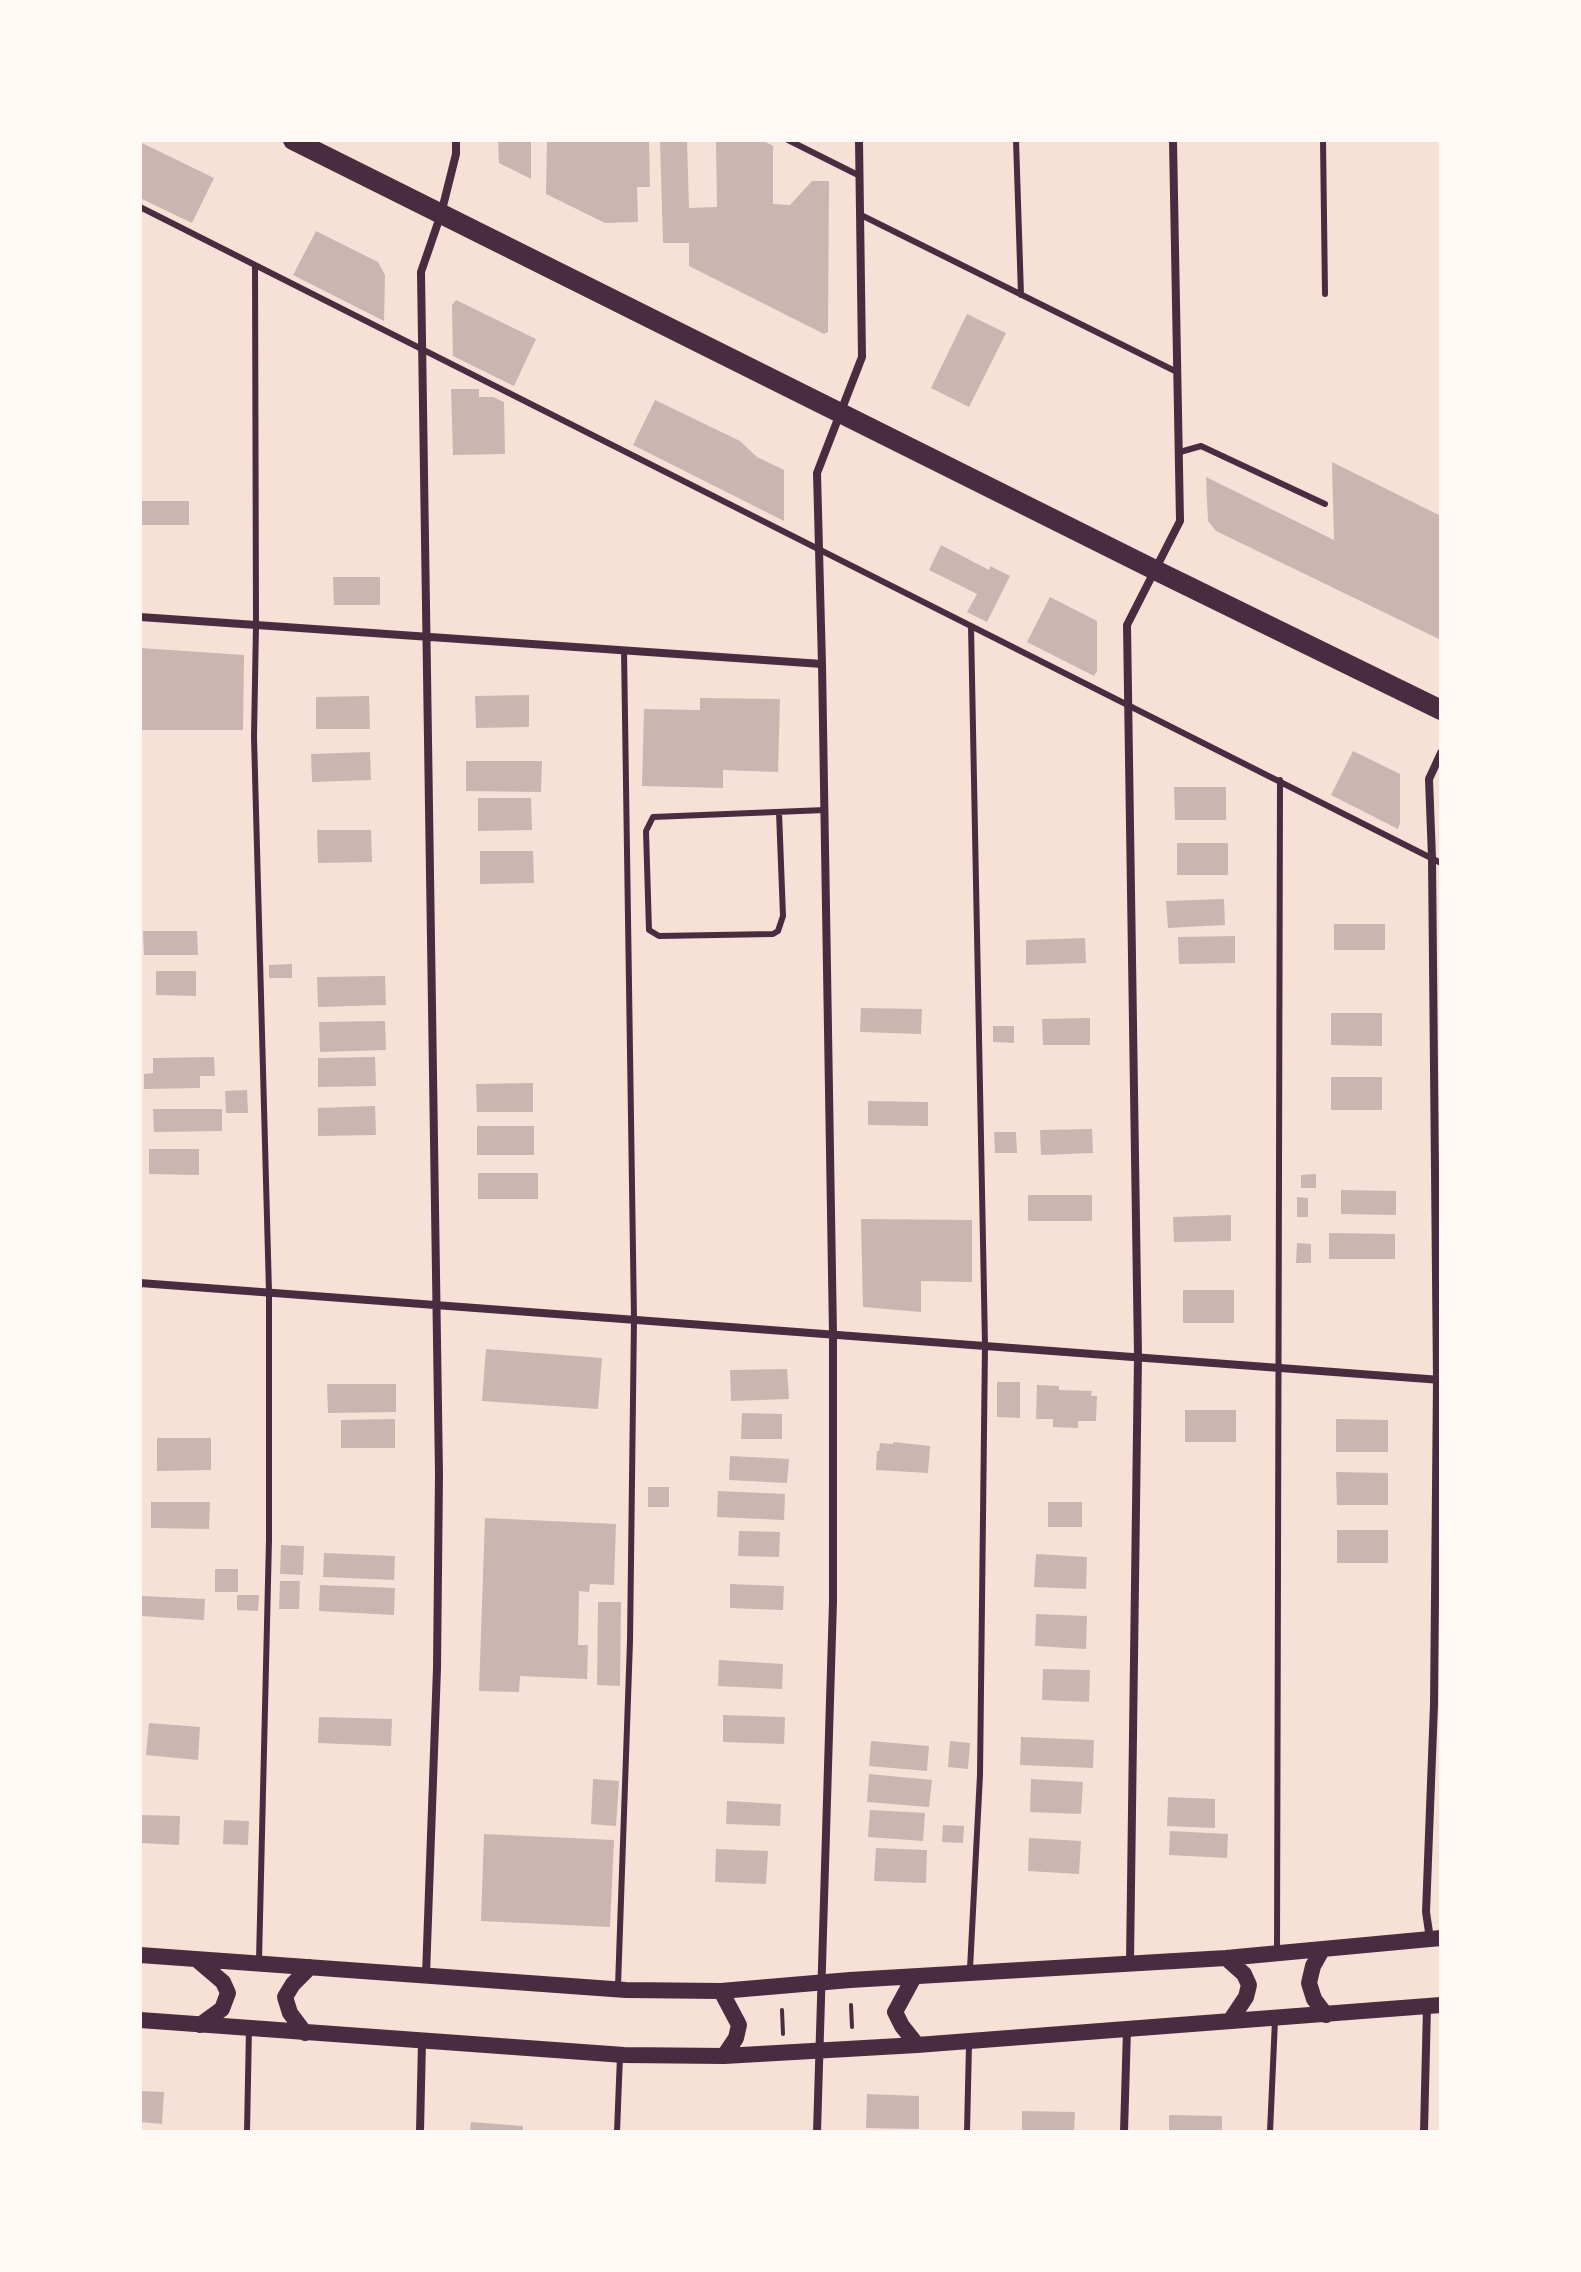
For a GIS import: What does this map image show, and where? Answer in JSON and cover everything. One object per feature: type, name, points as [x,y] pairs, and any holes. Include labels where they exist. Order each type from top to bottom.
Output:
[{"type":"main road","points":[[293,140],[1441,710]]},
{"type":"main road","points":[[140,1955],[617,1989],[721,1991],[850,1980],[1226,1958],[1436,1939]]},
{"type":"main road","points":[[1322,1950],[1313,1966],[1309,1983],[1314,1999],[1326,2015]]},
{"type":"main road","points":[[1226,1958],[1244,1974],[1249,1985],[1246,1997],[1230,2021]]},
{"type":"main road","points":[[196,1959],[223,1982],[228,1993],[222,2009],[200,2025]]},
{"type":"main road","points":[[305,2033],[290,2013],[285,1997],[310,1967]]},
{"type":"main road","points":[[914,1977],[895,2012],[917,2045]]},
{"type":"main road","points":[[721,1991],[739,2025],[736,2038],[724,2056]]},
{"type":"main road","points":[[140,2020],[620,2055],[724,2056],[917,2045],[1434,2006]]},
{"type":"street","points":[[426,1976],[437,1668],[439,1474],[421,272],[441,214],[456,154],[456,140]]},
{"type":"street","points":[[817,2132],[833,1601],[833,1334],[817,473],[862,357],[859,140]]},
{"type":"street","points":[[1130,1962],[1138,1356],[1127,625],[1180,521],[1173,140]]},
{"type":"street","points":[[140,617],[822,664]]},
{"type":"street","points":[[1436,1939],[1426,1912],[1434,1705],[1439,1380],[1437,861],[1429,779],[1441,753]]},
{"type":"street","points":[[140,1283],[1439,1380]]},
{"type":"street","points":[[1424,2132],[1434,2006]]},
{"type":"street","points":[[1124,2132],[1127,2028]]},
{"type":"street","points":[[420,2132],[422,2041]]},
{"type":"lane","points":[[788,140],[860,176]]},
{"type":"lane","points":[[1016,140],[1021,295]]},
{"type":"lane","points":[[1323,140],[1325,294]]},
{"type":"lane","points":[[140,207],[1437,861]]},
{"type":"lane","points":[[861,215],[1177,372]]},
{"type":"lane","points":[[255,265],[254,737],[269,1292],[269,1540],[259,1964]]},
{"type":"lane","points":[[1180,452],[1201,446],[1325,504]]},
{"type":"lane","points":[[970,1973],[980,1775],[985,1345],[971,626]]},
{"type":"lane","points":[[617,1989],[630,1641],[634,1319],[624,650]]},
{"type":"lane","points":[[1277,1953],[1280,780]]},
{"type":"lane","points":[[779,812],[783,916],[778,931],[773,934],[659,936],[649,930],[646,831],[653,817],[825,810]]},
{"type":"lane","points":[[1270,2132],[1275,2018]]},
{"type":"lane","points":[[247,2132],[249,2028]]},
{"type":"lane","points":[[967,2132],[969,2041]]},
{"type":"lane","points":[[617,2132],[620,2055]]},
{"type":"path","points":[[851,2005],[852,2027]]},
{"type":"path","points":[[782,2010],[783,2034]]},
{"type":"building","points":[[498,140],[531,140],[531,179],[499,163]]},
{"type":"building","points":[[547,140],[649,140],[650,187],[637,187],[638,222],[605,223],[546,194]]},
{"type":"building","points":[[660,140],[687,140],[689,208],[717,207],[716,140],[762,140],[773,146],[773,204],[790,205],[812,181],[829,181],[828,332],[824,334],[689,266],[689,243],[663,243]]},
{"type":"building","points":[[140,142],[214,178],[192,223],[140,198]]},
{"type":"building","points":[[316,231],[378,262],[385,275],[384,321],[293,275]]},
{"type":"building","points":[[456,300],[536,339],[514,386],[453,356],[452,305]]},
{"type":"building","points":[[967,314],[1006,333],[969,407],[931,388]]},
{"type":"building","points":[[451,389],[479,389],[479,397],[493,397],[504,402],[505,454],[453,455]]},
{"type":"building","points":[[655,400],[740,441],[757,457],[784,470],[784,521],[633,445]]},
{"type":"building","points":[[1332,462],[1441,516],[1441,640],[1216,531],[1208,521],[1206,477],[1334,540]]},
{"type":"building","points":[[140,501],[189,501],[189,525],[140,525]]},
{"type":"building","points":[[941,545],[989,570],[990,566],[1010,576],[987,622],[967,612],[977,594],[929,570]]},
{"type":"building","points":[[333,577],[380,577],[380,605],[334,605]]},
{"type":"building","points":[[1050,597],[1097,621],[1097,671],[1094,676],[1027,642]]},
{"type":"building","points":[[140,648],[244,655],[243,730],[140,730]]},
{"type":"building","points":[[529,695],[529,727],[476,728],[475,696]]},
{"type":"building","points":[[369,696],[370,729],[316,729],[316,697]]},
{"type":"building","points":[[700,698],[780,699],[778,772],[723,770],[723,788],[642,786],[644,709],[700,710]]},
{"type":"building","points":[[1353,751],[1400,774],[1398,829],[1331,795]]},
{"type":"building","points":[[370,752],[371,780],[312,782],[311,754]]},
{"type":"building","points":[[466,761],[542,761],[541,792],[466,791]]},
{"type":"building","points":[[1174,787],[1226,787],[1226,820],[1175,820]]},
{"type":"building","points":[[478,798],[531,798],[532,830],[478,831]]},
{"type":"building","points":[[317,830],[371,830],[372,862],[318,863]]},
{"type":"building","points":[[1177,843],[1228,843],[1228,875],[1177,875]]},
{"type":"building","points":[[480,851],[533,851],[534,883],[480,884]]},
{"type":"building","points":[[1224,899],[1225,925],[1168,928],[1166,901]]},
{"type":"building","points":[[1334,924],[1385,924],[1385,950],[1334,950]]},
{"type":"building","points":[[143,931],[197,931],[198,955],[144,955]]},
{"type":"building","points":[[1235,936],[1235,963],[1179,964],[1178,937]]},
{"type":"building","points":[[1085,938],[1086,963],[1026,965],[1026,940]]},
{"type":"building","points":[[292,964],[292,978],[269,978],[269,965]]},
{"type":"building","points":[[156,971],[196,971],[196,996],[156,995]]},
{"type":"building","points":[[385,976],[386,1005],[318,1007],[317,977]]},
{"type":"building","points":[[861,1008],[922,1009],[921,1034],[860,1032]]},
{"type":"building","points":[[1331,1013],[1382,1013],[1382,1046],[1331,1045]]},
{"type":"building","points":[[1090,1018],[1090,1045],[1043,1045],[1042,1019]]},
{"type":"building","points":[[385,1021],[386,1050],[320,1052],[319,1022]]},
{"type":"building","points":[[993,1026],[1014,1026],[1014,1043],[993,1042]]},
{"type":"building","points":[[214,1057],[215,1076],[200,1076],[200,1088],[144,1089],[144,1074],[153,1073],[153,1058]]},
{"type":"building","points":[[375,1057],[376,1086],[318,1087],[318,1058]]},
{"type":"building","points":[[1331,1077],[1382,1077],[1382,1110],[1331,1110]]},
{"type":"building","points":[[533,1083],[533,1112],[477,1112],[476,1084]]},
{"type":"building","points":[[247,1090],[248,1113],[226,1113],[225,1091]]},
{"type":"building","points":[[868,1101],[928,1102],[928,1126],[868,1125]]},
{"type":"building","points":[[375,1106],[376,1135],[318,1136],[318,1108]]},
{"type":"building","points":[[153,1109],[222,1109],[222,1131],[154,1132]]},
{"type":"building","points":[[477,1126],[534,1126],[534,1155],[477,1155]]},
{"type":"building","points":[[1092,1129],[1093,1153],[1041,1155],[1040,1130]]},
{"type":"building","points":[[994,1132],[1016,1132],[1017,1153],[995,1153]]},
{"type":"building","points":[[149,1149],[199,1149],[199,1175],[149,1174]]},
{"type":"building","points":[[478,1173],[538,1173],[538,1199],[478,1199]]},
{"type":"building","points":[[1316,1174],[1316,1188],[1301,1188],[1301,1175]]},
{"type":"building","points":[[1341,1190],[1396,1191],[1396,1215],[1341,1214]]},
{"type":"building","points":[[1028,1195],[1092,1195],[1092,1221],[1028,1221]]},
{"type":"building","points":[[1297,1197],[1308,1198],[1308,1217],[1297,1217]]},
{"type":"building","points":[[1231,1215],[1231,1241],[1174,1242],[1173,1217]]},
{"type":"building","points":[[861,1219],[972,1220],[972,1282],[921,1281],[921,1312],[863,1307]]},
{"type":"building","points":[[1329,1233],[1395,1234],[1395,1259],[1329,1259]]},
{"type":"building","points":[[1297,1243],[1311,1244],[1311,1263],[1296,1263]]},
{"type":"building","points":[[1183,1290],[1234,1290],[1234,1323],[1183,1323]]},
{"type":"building","points":[[486,1349],[602,1358],[598,1409],[482,1401]]},
{"type":"building","points":[[787,1369],[789,1399],[731,1401],[730,1370]]},
{"type":"building","points":[[997,1382],[1020,1382],[1020,1418],[997,1417]]},
{"type":"building","points":[[327,1384],[396,1384],[396,1412],[328,1413]]},
{"type":"building","points":[[1037,1385],[1059,1386],[1059,1390],[1092,1391],[1091,1396],[1097,1396],[1096,1421],[1078,1421],[1078,1428],[1053,1427],[1053,1419],[1036,1419]]},
{"type":"building","points":[[1185,1410],[1236,1410],[1236,1442],[1185,1442]]},
{"type":"building","points":[[742,1413],[782,1414],[782,1439],[741,1439]]},
{"type":"building","points":[[395,1419],[395,1448],[341,1448],[341,1420]]},
{"type":"building","points":[[1336,1419],[1388,1420],[1388,1452],[1336,1452]]},
{"type":"building","points":[[157,1438],[211,1438],[211,1470],[157,1471]]},
{"type":"building","points":[[880,1443],[930,1446],[928,1473],[876,1470]]},
{"type":"building","points":[[730,1456],[789,1459],[787,1483],[729,1480]]},
{"type":"building","points":[[1336,1472],[1388,1473],[1388,1505],[1337,1505]]},
{"type":"building","points":[[648,1487],[669,1487],[669,1507],[648,1507]]},
{"type":"building","points":[[718,1491],[785,1494],[784,1520],[717,1517]]},
{"type":"building","points":[[151,1502],[210,1502],[209,1529],[151,1528]]},
{"type":"building","points":[[1048,1502],[1082,1502],[1082,1527],[1048,1527]]},
{"type":"building","points":[[485,1518],[616,1524],[614,1585],[590,1584],[589,1592],[579,1591],[578,1645],[588,1645],[587,1679],[520,1676],[519,1692],[479,1691]]},
{"type":"building","points":[[1337,1530],[1388,1530],[1388,1563],[1337,1563]]},
{"type":"building","points":[[739,1531],[780,1532],[779,1557],[738,1556]]},
{"type":"building","points":[[281,1545],[304,1546],[303,1575],[280,1574]]},
{"type":"building","points":[[324,1553],[395,1556],[394,1580],[323,1577]]},
{"type":"building","points":[[1036,1554],[1087,1557],[1086,1589],[1034,1587]]},
{"type":"building","points":[[215,1569],[238,1569],[238,1592],[215,1592]]},
{"type":"building","points":[[280,1581],[300,1581],[299,1609],[279,1609]]},
{"type":"building","points":[[730,1584],[784,1586],[783,1610],[730,1608]]},
{"type":"building","points":[[320,1585],[395,1588],[394,1615],[319,1611]]},
{"type":"building","points":[[237,1595],[259,1595],[258,1611],[237,1610]]},
{"type":"building","points":[[142,1596],[205,1599],[204,1620],[141,1616]]},
{"type":"building","points":[[598,1602],[621,1602],[620,1686],[597,1685]]},
{"type":"building","points":[[1036,1614],[1087,1616],[1086,1649],[1035,1646]]},
{"type":"building","points":[[719,1660],[783,1664],[782,1689],[718,1686]]},
{"type":"building","points":[[1043,1669],[1090,1670],[1089,1702],[1042,1700]]},
{"type":"building","points":[[723,1715],[785,1717],[784,1744],[723,1742]]},
{"type":"building","points":[[319,1717],[392,1719],[391,1746],[318,1743]]},
{"type":"building","points":[[149,1723],[200,1727],[198,1760],[146,1755]]},
{"type":"building","points":[[1021,1737],[1094,1740],[1093,1768],[1020,1765]]},
{"type":"building","points":[[871,1741],[929,1746],[927,1771],[869,1766]]},
{"type":"building","points":[[950,1741],[970,1743],[968,1769],[948,1767]]},
{"type":"building","points":[[869,1774],[932,1780],[929,1807],[867,1802]]},
{"type":"building","points":[[593,1779],[619,1781],[616,1826],[591,1824]]},
{"type":"building","points":[[1031,1779],[1083,1782],[1081,1814],[1030,1812]]},
{"type":"building","points":[[1168,1797],[1215,1799],[1215,1828],[1167,1826]]},
{"type":"building","points":[[727,1801],[781,1804],[780,1826],[726,1824]]},
{"type":"building","points":[[870,1810],[925,1813],[923,1841],[868,1837]]},
{"type":"building","points":[[140,1815],[180,1816],[179,1845],[140,1843]]},
{"type":"building","points":[[224,1820],[249,1821],[248,1845],[223,1844]]},
{"type":"building","points":[[943,1825],[964,1826],[963,1843],[942,1842]]},
{"type":"building","points":[[1170,1831],[1228,1834],[1227,1858],[1169,1855]]},
{"type":"building","points":[[484,1834],[614,1840],[610,1927],[481,1921]]},
{"type":"building","points":[[1029,1838],[1081,1841],[1079,1874],[1028,1871]]},
{"type":"building","points":[[876,1848],[927,1850],[926,1883],[874,1881]]},
{"type":"building","points":[[716,1849],[768,1851],[766,1884],[715,1882]]},
{"type":"building","points":[[140,2091],[164,2092],[162,2124],[140,2122]]},
{"type":"building","points":[[867,2094],[919,2096],[919,2129],[866,2128]]},
{"type":"building","points":[[1022,2111],[1075,2112],[1074,2132],[1022,2132]]},
{"type":"building","points":[[1169,2115],[1222,2116],[1222,2132],[1169,2132]]},
{"type":"building","points":[[471,2122],[523,2126],[523,2132],[470,2132]]}]
